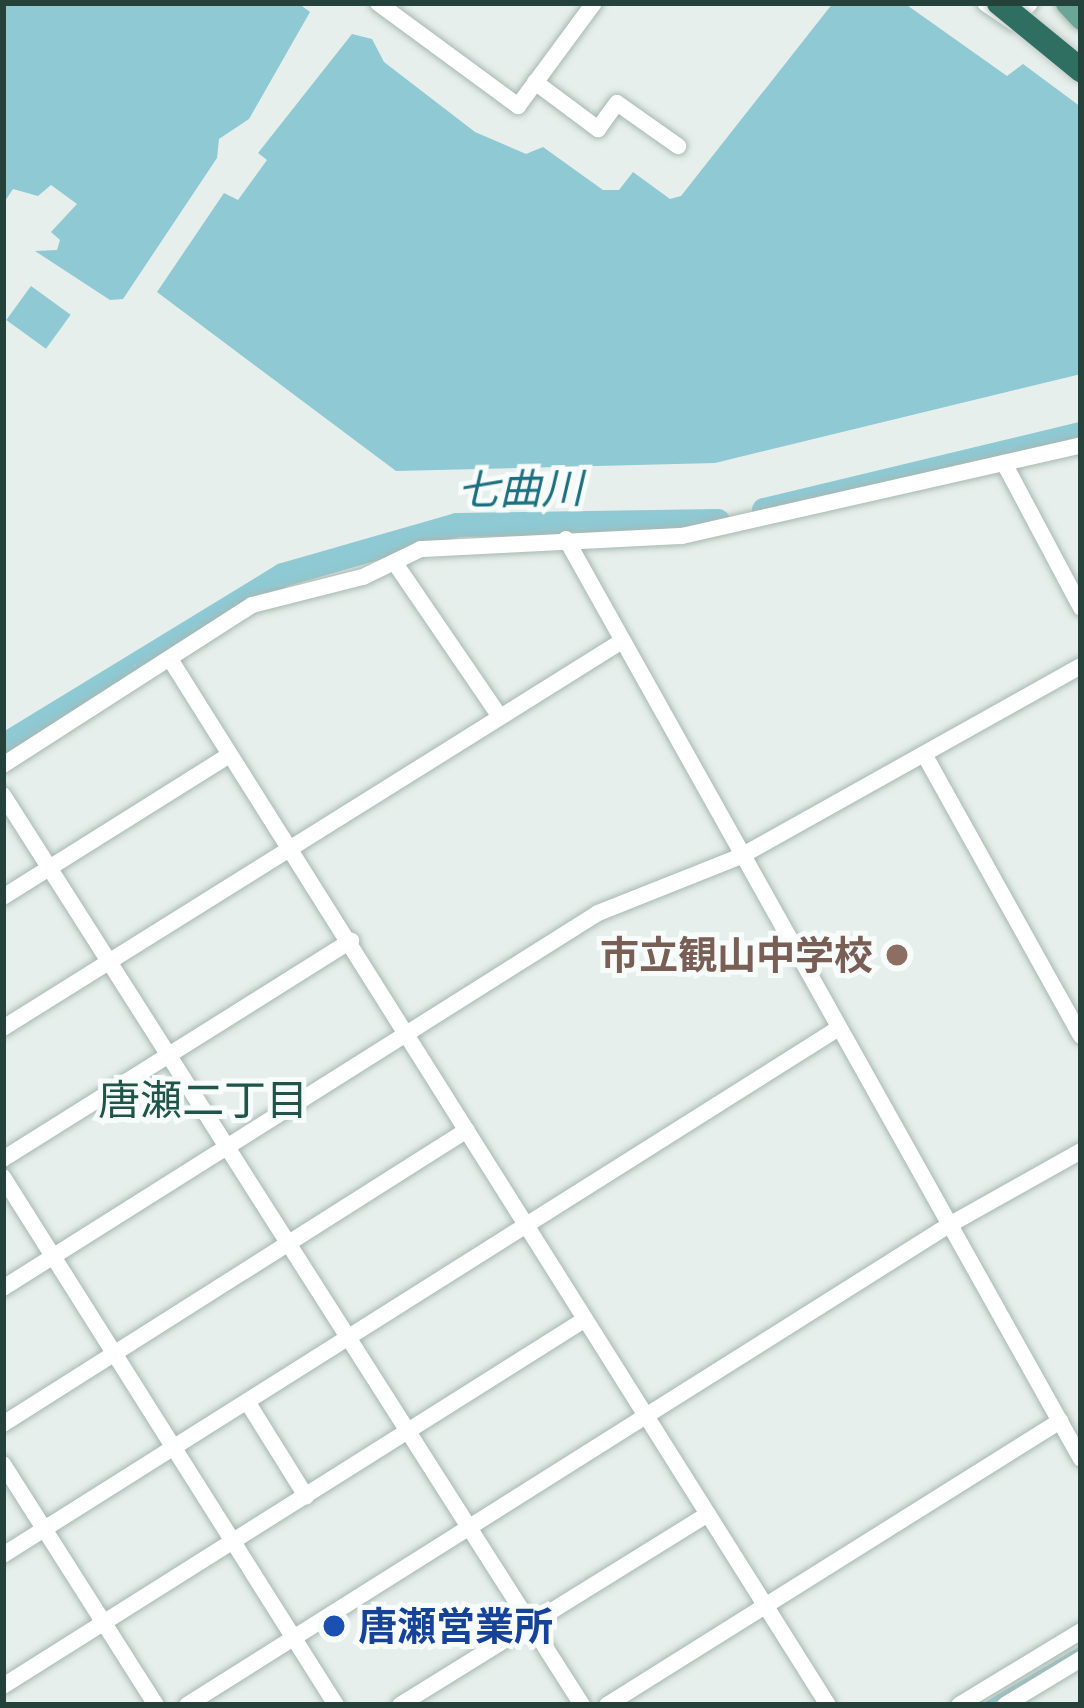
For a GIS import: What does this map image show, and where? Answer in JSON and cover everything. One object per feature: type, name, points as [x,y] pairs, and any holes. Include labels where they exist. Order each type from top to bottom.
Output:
[{"type":"highway","points":[[999,3],[1081,70]]},
{"type":"highway","points":[[1010,3],[1081,59]]},
{"type":"main road","points":[[1070,3],[1081,10]]},
{"type":"main road","points":[[1070,3],[1081,19]]},
{"type":"street","points":[[378,3],[518,106],[594,3]]},
{"type":"street","points":[[985,3],[1013,22],[1030,3]]},
{"type":"street","points":[[535,82],[598,129],[617,103],[678,146]]},
{"type":"street","points":[[3,765],[252,605],[452,542],[717,531],[1081,445]]},
{"type":"street","points":[[1004,463],[1081,608]]},
{"type":"street","points":[[566,539],[1081,1459]]},
{"type":"street","points":[[394,563],[498,714]]},
{"type":"street","points":[[3,1028],[498,714],[622,641]]},
{"type":"street","points":[[170,659],[828,1705]]},
{"type":"street","points":[[3,1288],[598,913],[741,856],[1081,666]]},
{"type":"street","points":[[924,754],[1081,1036]]},
{"type":"street","points":[[3,897],[229,755]]},
{"type":"street","points":[[3,795],[582,1705]]},
{"type":"street","points":[[3,1159],[351,941]]},
{"type":"street","points":[[3,1555],[839,1028]]},
{"type":"street","points":[[3,1424],[467,1130]]},
{"type":"street","points":[[187,1705],[466,1525],[949,1226],[1081,1151]]},
{"type":"street","points":[[3,1177],[336,1705]]},
{"type":"street","points":[[3,1686],[584,1320]]},
{"type":"street","points":[[248,1403],[306,1496]]},
{"type":"street","points":[[607,1705],[1060,1421]]},
{"type":"street","points":[[3,1464],[156,1705]]},
{"type":"street","points":[[400,1705],[707,1514]]},
{"type":"street","points":[[959,1705],[1081,1631]]},
{"type":"street","points":[[1005,1705],[1081,1659]]},
{"type":"water","points":[[3,3],[298,3],[310,12],[249,119],[219,139],[217,158],[123,299],[110,300],[35,251],[57,250],[60,240],[51,232],[77,204],[51,185],[38,196],[13,189],[3,204]]},
{"type":"water","points":[[833,3],[904,3],[1007,76],[1023,64],[1081,107],[1081,374],[715,463],[396,471],[157,292],[224,193],[238,200],[267,160],[258,153],[352,34],[372,39],[384,62],[475,132],[526,154],[543,147],[603,190],[619,190],[633,172],[670,199],[681,196]]},
{"type":"water","points":[[31,286],[71,315],[46,349],[6,320]]},
{"type":"waterway","name":"七曲川","points":[[764,510],[1081,434]]},
{"type":"waterway","name":"七曲川","points":[[3,746],[283,575],[457,525],[718,521]]},
{"type":"waterway","points":[[984,1705],[1081,1648]]},
{"type":"place","name":"市立観山中学校","points":[[897,955]]},
{"type":"place","name":"唐瀬営業所","points":[[334,1626]]},
{"type":"district","name":"唐瀬二丁目","points":[[203,1100]]}]
